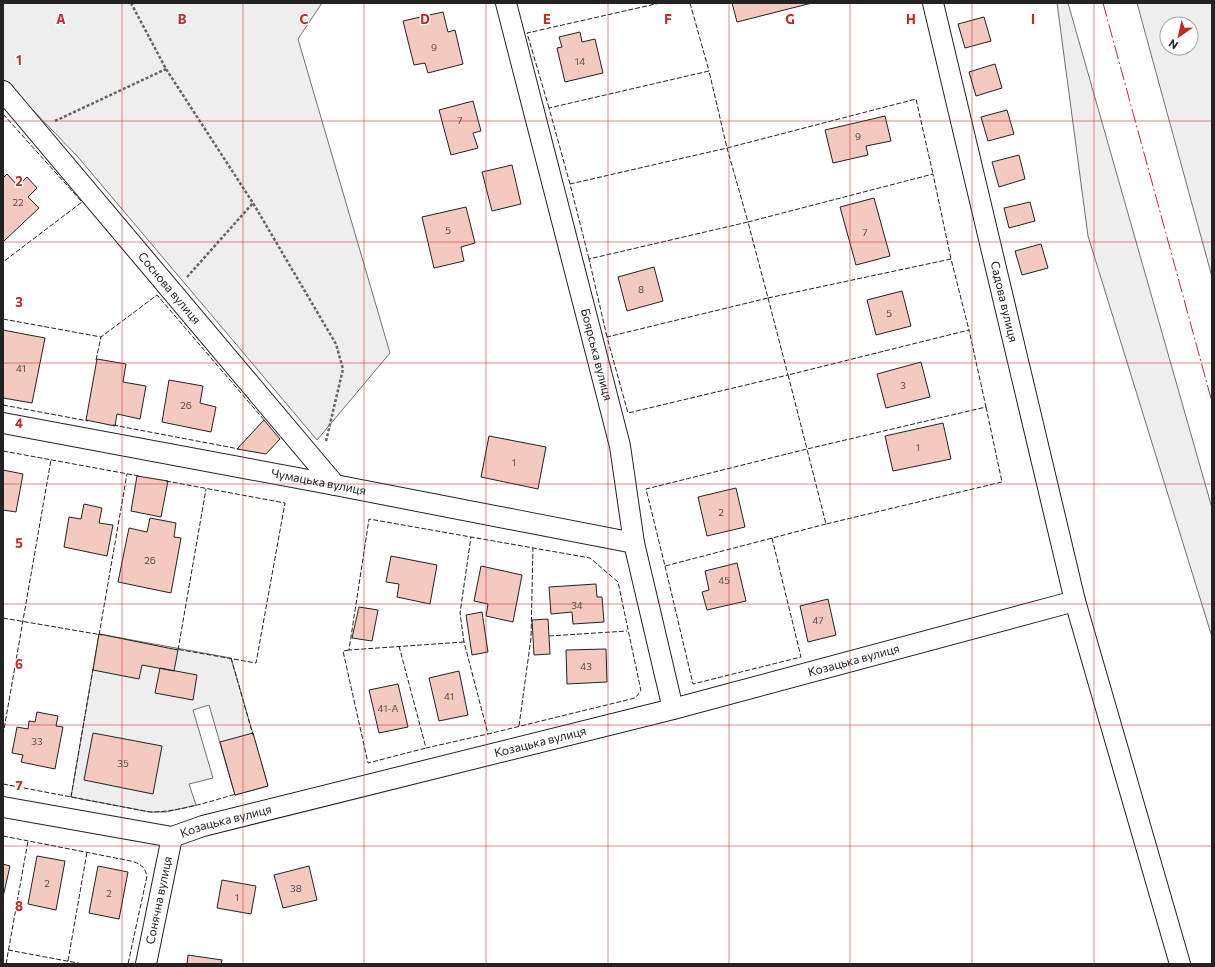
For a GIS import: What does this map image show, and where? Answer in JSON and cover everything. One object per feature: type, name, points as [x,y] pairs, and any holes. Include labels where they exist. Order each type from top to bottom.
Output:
[{"type":"street","name":"Боярська вулиця","points":[[506,3],[620,446],[634,543],[672,709]]},
{"type":"street","name":"Садова вулиця","points":[[933,3],[1075,601],[1180,964]]},
{"type":"street","name":"Соснова вулиця","points":[[3,91],[174,292],[335,485]]},
{"type":"street","name":"Чумацька вулиця","points":[[3,423],[634,543]]},
{"type":"street","name":"Козацька вулиця","points":[[3,807],[172,837],[203,826],[672,709],[1075,601]]},
{"type":"street","name":"Сонячна вулиця","points":[[146,964],[172,837]]},
{"type":"path","points":[[131,3],[166,69],[253,203],[336,344],[343,370],[320,467]]},
{"type":"path","points":[[35,130],[166,69]]},
{"type":"path","points":[[174,292],[253,203]]},
{"type":"shaded area","points":[[3,3],[322,3],[298,39],[390,353],[317,440],[78,157],[3,79]]},
{"type":"shaded area","points":[[1057,3],[1068,3],[1212,508],[1212,637],[1088,236]]},
{"type":"shaded area","points":[[1137,3],[1212,3],[1212,277]]},
{"type":"shaded area","points":[[99,634],[231,658],[268,786],[235,795],[209,705],[193,710],[213,778],[189,784],[196,805],[166,812],[150,812],[71,797]]},
{"type":"building","points":[[732,3],[812,3],[737,22]]},
{"type":"building","points":[[443,12],[448,32],[455,30],[463,64],[428,73],[425,63],[414,65],[403,21]]},
{"type":"building","points":[[984,17],[991,41],[965,48],[958,24]]},
{"type":"building","points":[[580,32],[582,42],[595,39],[603,73],[565,82],[557,48],[562,47],[559,37]]},
{"type":"building","points":[[995,64],[1002,88],[976,96],[969,72]]},
{"type":"building","points":[[473,101],[481,131],[473,133],[478,148],[451,155],[439,110]]},
{"type":"building","points":[[1007,110],[1014,134],[988,141],[981,117]]},
{"type":"building","points":[[885,116],[891,141],[866,146],[868,155],[833,163],[825,130]]},
{"type":"building","points":[[1019,155],[1025,179],[999,187],[992,162]]},
{"type":"building","points":[[512,165],[521,204],[492,211],[482,172]]},
{"type":"building","points":[[7,174],[18,186],[27,177],[37,188],[28,197],[39,208],[4,241],[3,178]]},
{"type":"building","points":[[874,198],[890,256],[856,265],[840,207]]},
{"type":"building","points":[[1030,202],[1035,221],[1009,228],[1004,208]]},
{"type":"building","points":[[466,207],[475,243],[461,247],[464,261],[434,268],[422,217]]},
{"type":"building","points":[[1041,244],[1048,268],[1022,275],[1015,251]]},
{"type":"building","points":[[654,267],[663,301],[627,311],[618,277]]},
{"type":"building","points":[[902,291],[911,326],[876,335],[867,300]]},
{"type":"building","points":[[3,330],[45,338],[32,403],[3,398]]},
{"type":"building","points":[[97,359],[126,364],[123,382],[146,386],[140,419],[117,414],[115,426],[86,420]]},
{"type":"building","points":[[921,362],[930,397],[886,408],[877,374]]},
{"type":"building","points":[[169,380],[203,386],[200,403],[216,407],[211,432],[162,422]]},
{"type":"building","points":[[264,420],[280,439],[266,454],[237,449]]},
{"type":"building","points":[[943,423],[951,459],[893,471],[885,436]]},
{"type":"building","points":[[489,436],[546,447],[538,489],[481,477]]},
{"type":"building","points":[[3,470],[23,474],[16,512],[3,510]]},
{"type":"building","points":[[137,476],[168,481],[161,517],[131,511]]},
{"type":"building","points":[[736,488],[745,527],[707,536],[698,497]]},
{"type":"building","points":[[84,504],[102,508],[99,523],[113,525],[107,556],[64,547],[69,517],[81,519]]},
{"type":"building","points":[[150,518],[176,523],[174,537],[181,538],[171,593],[118,582],[129,528],[147,532]]},
{"type":"building","points":[[391,556],[437,565],[430,604],[397,597],[399,584],[386,582]]},
{"type":"building","points":[[737,563],[746,601],[707,610],[702,592],[709,590],[705,571]]},
{"type":"building","points":[[481,566],[522,575],[513,622],[486,616],[488,604],[474,601]]},
{"type":"building","points":[[596,584],[597,597],[602,597],[604,622],[573,624],[572,612],[551,614],[549,587]]},
{"type":"building","points":[[828,599],[836,635],[808,642],[800,606]]},
{"type":"building","points":[[359,607],[378,610],[372,641],[352,638]]},
{"type":"building","points":[[482,612],[488,652],[472,655],[466,615]]},
{"type":"building","points":[[548,619],[550,654],[534,655],[532,620]]},
{"type":"building","points":[[99,634],[178,650],[174,671],[142,665],[139,679],[93,670]]},
{"type":"building","points":[[606,649],[607,682],[567,684],[566,650]]},
{"type":"building","points":[[160,668],[197,675],[193,700],[155,693]]},
{"type":"building","points":[[459,671],[468,715],[439,721],[429,678]]},
{"type":"building","points":[[398,684],[408,727],[379,733],[369,690]]},
{"type":"building","points":[[37,712],[58,716],[56,726],[63,727],[55,769],[21,762],[23,755],[12,753],[17,727],[28,729],[29,721],[35,722]]},
{"type":"building","points":[[93,733],[162,746],[153,794],[84,780]]},
{"type":"building","points":[[253,733],[268,786],[235,795],[220,742]]},
{"type":"building","points":[[37,856],[65,861],[56,910],[28,904]]},
{"type":"building","points":[[3,864],[10,866],[3,897]]},
{"type":"building","points":[[98,866],[128,872],[119,919],[89,913]]},
{"type":"building","points":[[309,866],[317,900],[283,908],[274,875]]},
{"type":"building","points":[[222,880],[256,886],[251,914],[217,908]]},
{"type":"building","points":[[188,955],[222,960],[221,964],[187,964]]},
{"type":"fence","points":[[549,108],[527,33],[660,3]]},
{"type":"fence","points":[[690,3],[709,71]]},
{"type":"fence","points":[[570,184],[549,108],[709,71],[727,148],[916,99],[933,174]]},
{"type":"fence","points":[[3,114],[82,202],[3,262]]},
{"type":"fence","points":[[589,259],[570,184],[727,148],[748,222],[933,174],[951,259]]},
{"type":"fence","points":[[607,337],[589,259],[748,222],[768,298],[951,259],[969,330]]},
{"type":"fence","points":[[3,319],[101,337],[157,295],[265,421]]},
{"type":"fence","points":[[768,298],[788,375],[628,413],[607,337],[768,298]]},
{"type":"fence","points":[[826,524],[665,566],[646,489],[807,449],[788,375],[969,330],[986,407]]},
{"type":"fence","points":[[96,360],[101,337]]},
{"type":"fence","points":[[3,405],[88,421]]},
{"type":"fence","points":[[986,407],[1002,482],[826,524],[807,449],[986,407]]},
{"type":"fence","points":[[113,425],[239,449]]},
{"type":"fence","points":[[3,451],[139,476]]},
{"type":"fence","points":[[3,735],[51,460]]},
{"type":"fence","points":[[99,635],[127,474]]},
{"type":"fence","points":[[166,481],[285,503],[256,663],[176,649]]},
{"type":"fence","points":[[178,650],[206,489]]},
{"type":"fence","points":[[464,642],[349,650],[369,519],[590,558],[618,582],[641,691],[635,698],[488,734],[464,642],[460,613],[471,537]]},
{"type":"fence","points":[[665,566],[693,684],[801,657],[772,538]]},
{"type":"fence","points":[[519,726],[531,638],[533,548]]},
{"type":"fence","points":[[3,618],[102,635]]},
{"type":"fence","points":[[549,636],[627,631]]},
{"type":"fence","points":[[399,646],[426,748],[488,734]]},
{"type":"fence","points":[[349,650],[343,651],[368,763],[426,748]]},
{"type":"fence","points":[[231,658],[253,735]]},
{"type":"fence","points":[[71,797],[93,669]]},
{"type":"fence","points":[[3,784],[150,812],[161,812],[183,808],[236,794]]},
{"type":"fence","points":[[3,836],[131,861],[142,866],[147,876],[128,964]]},
{"type":"fence","points":[[6,964],[28,841]]},
{"type":"fence","points":[[68,961],[87,852]]},
{"type":"fence","points":[[8,950],[83,964]]},
{"type":"power","points":[[1103,3],[1212,402]]}]
